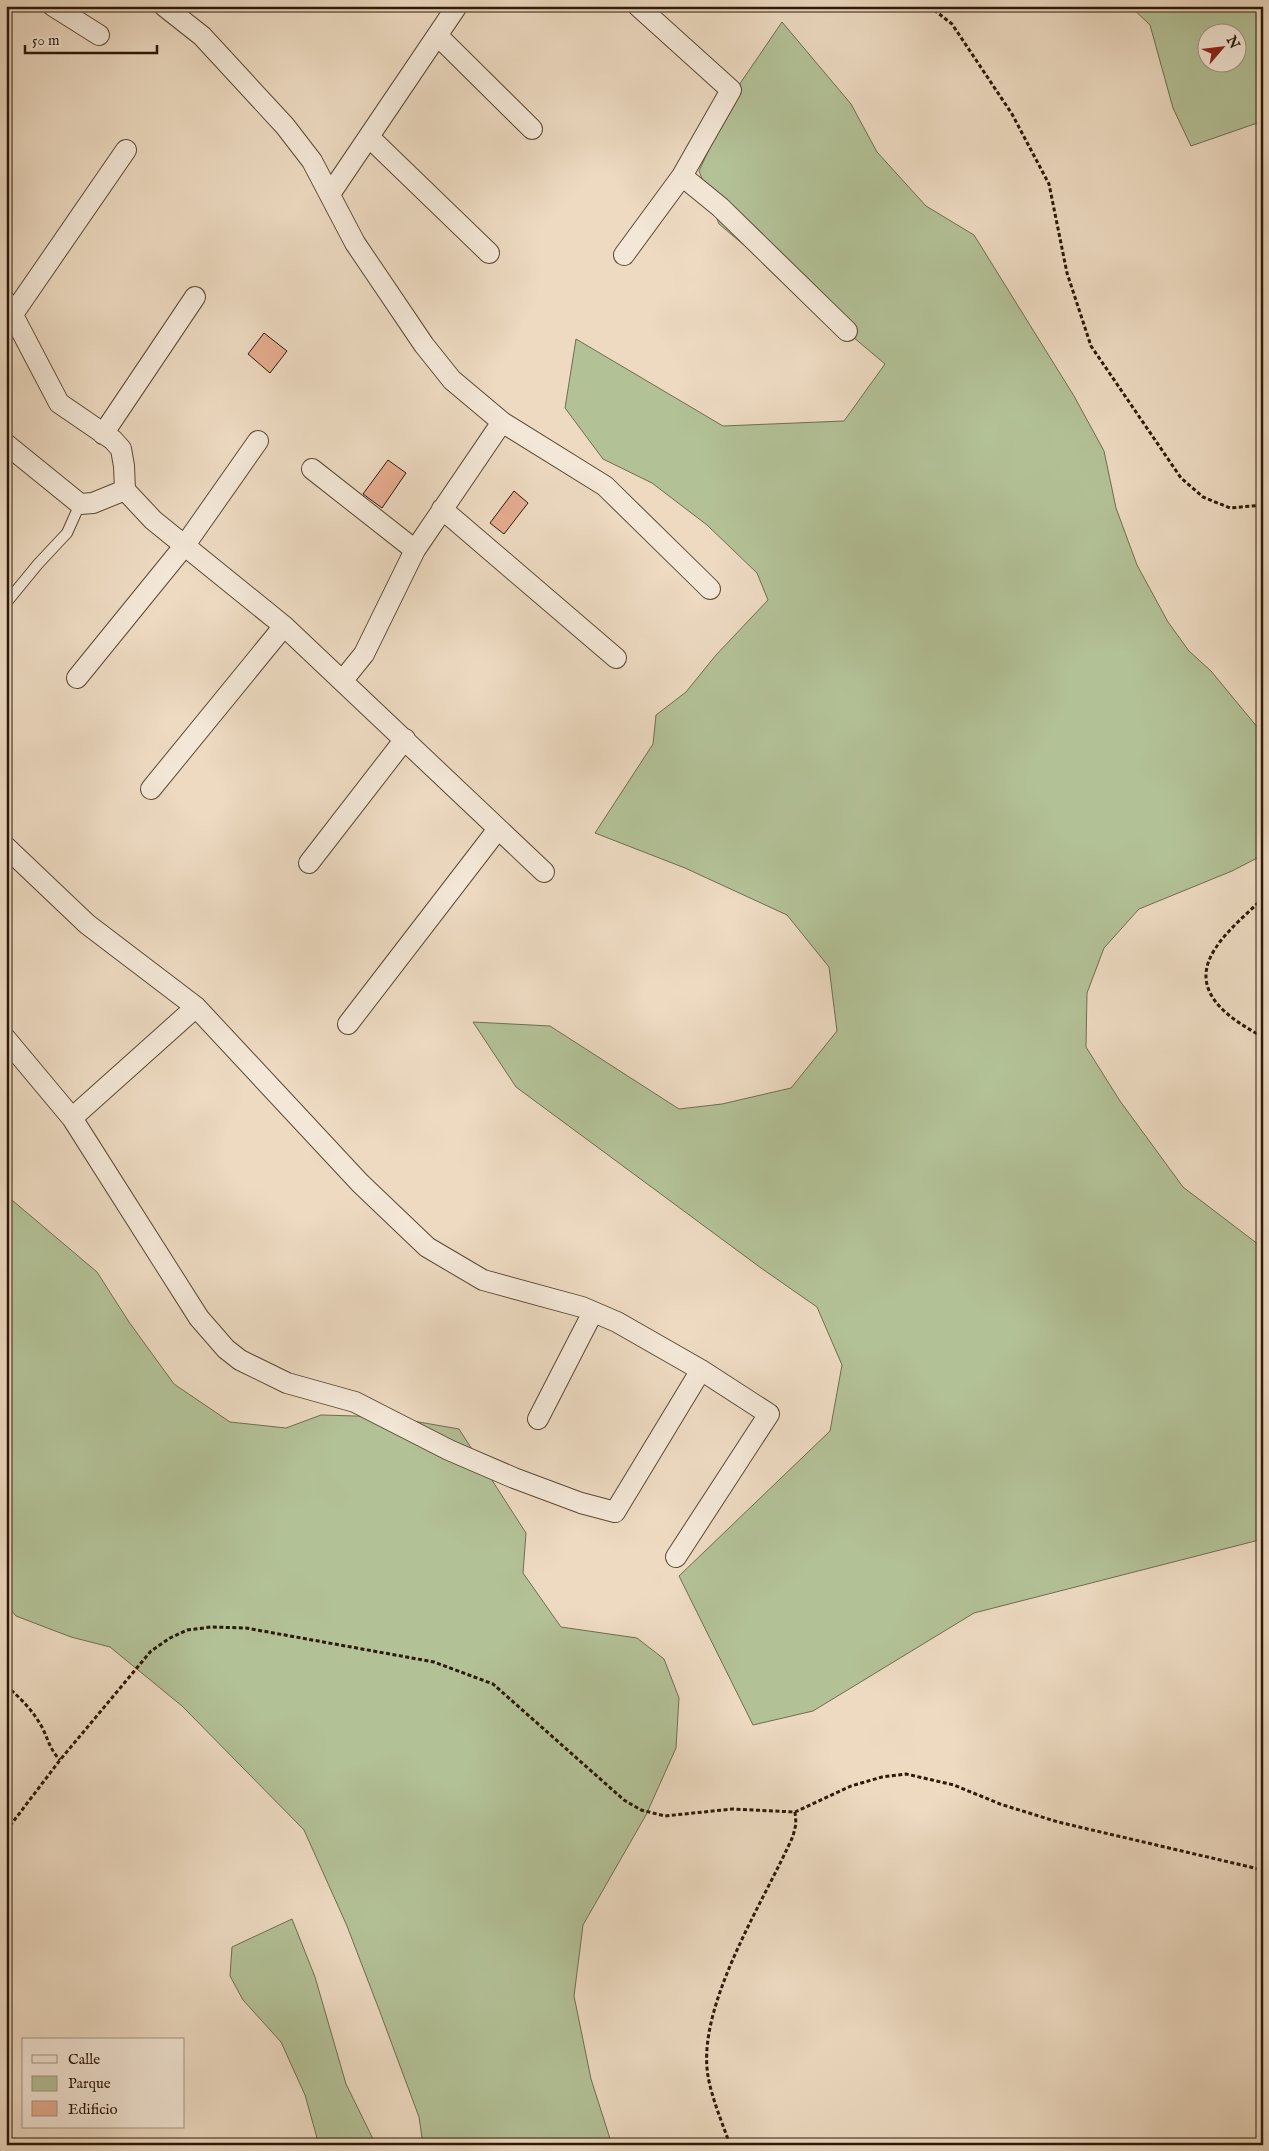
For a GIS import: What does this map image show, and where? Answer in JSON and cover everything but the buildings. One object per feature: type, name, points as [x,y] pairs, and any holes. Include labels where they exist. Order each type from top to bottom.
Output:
[{"type":"street","points":[[53,6],[99,35]]},
{"type":"street","points":[[164,6],[202,36],[285,126],[312,162],[356,242],[424,345],[452,380],[502,422],[605,486],[710,589]]},
{"type":"street","points":[[330,194],[457,6]]},
{"type":"street","points":[[624,255],[682,176],[731,90],[638,6]]},
{"type":"street","points":[[438,36],[532,129]]},
{"type":"street","points":[[370,137],[489,253]]},
{"type":"street","points":[[126,150],[10,308],[59,404],[113,440],[121,449],[125,490],[153,520],[284,626],[544,872]]},
{"type":"street","points":[[682,176],[720,207],[847,331]]},
{"type":"street","points":[[103,434],[194,297]]},
{"type":"street","points":[[343,680],[364,654],[414,550],[502,422]]},
{"type":"street","points":[[77,678],[185,545],[258,441]]},
{"type":"street","points":[[6,444],[80,504],[93,503],[125,490]]},
{"type":"street","points":[[312,469],[414,550]]},
{"type":"street","points":[[442,509],[616,658]]},
{"type":"street","points":[[151,789],[284,626]]},
{"type":"street","points":[[309,863],[405,739]]},
{"type":"street","points":[[348,1024],[498,829]]},
{"type":"street","points":[[6,847],[87,924],[196,1007],[360,1182],[428,1247],[483,1280],[593,1312],[617,1322],[701,1370],[769,1414],[676,1557]]},
{"type":"street","points":[[72,1118],[196,1007]]},
{"type":"street","points":[[6,1039],[72,1118],[199,1318],[226,1349],[271,1377],[355,1402],[449,1450],[514,1478],[580,1503],[615,1512],[701,1370]]},
{"type":"street","points":[[538,1419],[593,1312]]},
{"type":"lane","points":[[6,603],[67,533],[80,504]]},
{"type":"path","points":[[929,6],[952,24],[1012,114],[1049,184],[1067,273],[1091,346],[1181,478],[1204,497],[1230,508],[1263,505]]},
{"type":"path","points":[[1263,898],[1214,950],[1207,976],[1211,996],[1221,1010],[1263,1037]]},
{"type":"path","points":[[6,1831],[60,1760],[152,1651],[187,1630],[211,1627],[246,1628],[434,1662],[493,1684],[624,1800],[641,1810],[665,1816],[732,1809],[795,1812],[851,1786],[882,1777],[906,1774],[954,1785],[1000,1804],[1058,1822],[1263,1870]]},
{"type":"path","points":[[6,1686],[29,1708],[42,1727],[54,1753],[60,1760]]},
{"type":"path","points":[[730,2145],[708,2075],[707,2041],[716,2002],[793,1836],[796,1824],[795,1812]]},
{"type":"green space","points":[[1130,6],[1263,6],[1263,121],[1191,146],[1173,108],[1150,25]]},
{"type":"green space","points":[[782,22],[851,104],[877,152],[926,206],[974,235],[1074,396],[1104,451],[1116,508],[1137,565],[1168,622],[1189,651],[1211,671],[1263,734],[1263,855],[1232,871],[1139,909],[1104,948],[1087,993],[1086,1047],[1120,1101],[1183,1187],[1263,1248],[1263,1539],[974,1613],[813,1711],[753,1725],[679,1576],[830,1431],[842,1365],[817,1307],[761,1268],[516,1087],[473,1022],[550,1026],[679,1109],[722,1104],[791,1088],[837,1031],[829,967],[787,915],[685,868],[595,833],[653,744],[656,715],[686,692],[716,655],[768,600],[757,573],[707,525],[652,483],[603,459],[565,408],[576,339],[723,426],[844,421],[885,364],[719,224],[699,171],[739,85]]},
{"type":"green space","points":[[6,1195],[97,1272],[129,1322],[174,1384],[230,1422],[286,1428],[321,1415],[390,1417],[459,1429],[526,1533],[523,1573],[561,1627],[637,1638],[664,1659],[679,1698],[676,1748],[646,1815],[583,1925],[574,1996],[591,2079],[612,2145],[423,2145],[419,2117],[380,2012],[347,1926],[304,1830],[182,1706],[110,1647],[71,1637],[16,1616],[6,1604]]},
{"type":"green space","points":[[292,1919],[315,1977],[346,2084],[376,2145],[319,2145],[305,2095],[281,2042],[243,2000],[230,1976],[232,1947]]}]
